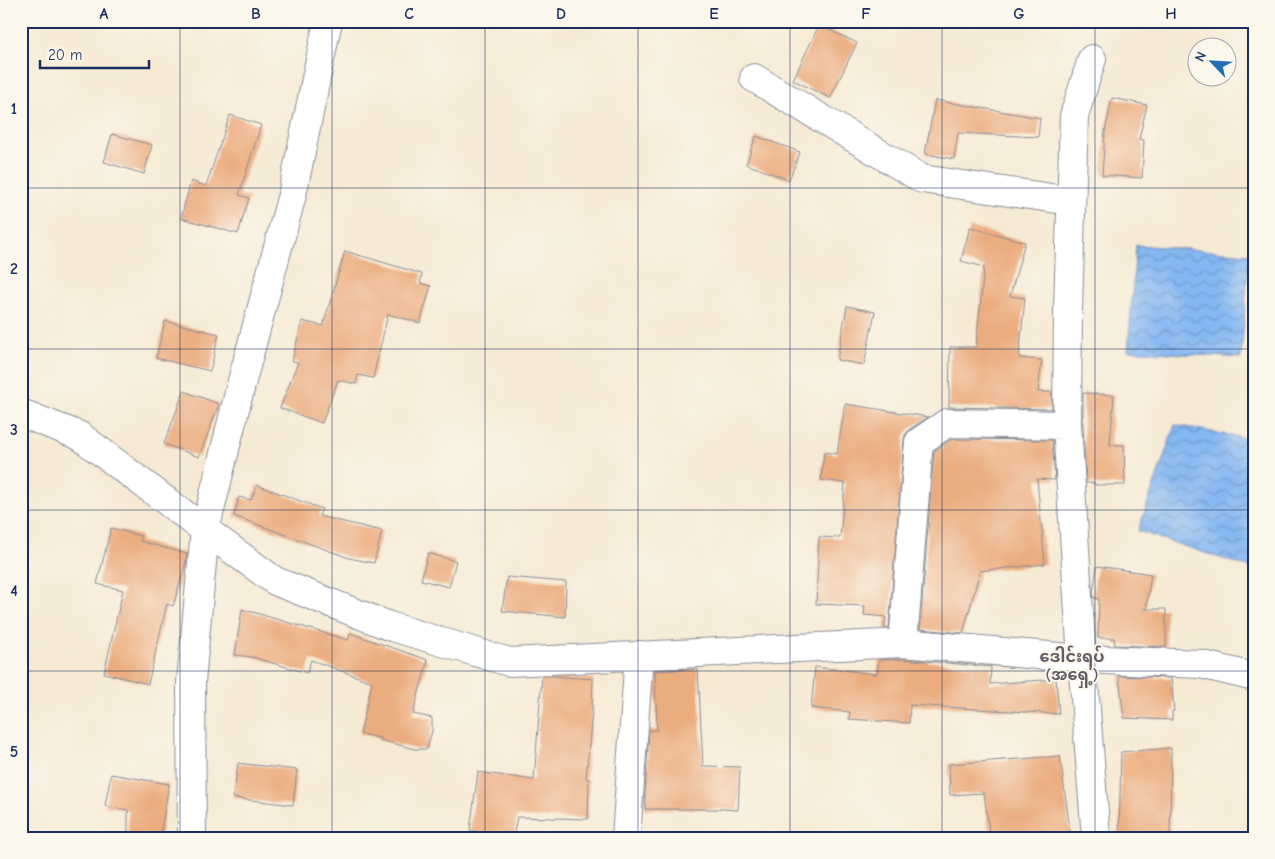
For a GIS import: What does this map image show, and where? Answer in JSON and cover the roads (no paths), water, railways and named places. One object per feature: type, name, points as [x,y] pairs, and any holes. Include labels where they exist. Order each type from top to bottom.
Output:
[{"type":"street","points":[[192,838],[191,682],[205,530],[242,381],[292,195],[328,21]]},
{"type":"street","points":[[1092,59],[1074,116],[1067,425],[1096,838]]},
{"type":"street","points":[[754,78],[922,179],[1071,201]]},
{"type":"street","points":[[21,413],[80,436],[275,581],[389,626],[510,662],[903,643],[1082,659],[1200,664],[1254,677]]},
{"type":"street","points":[[903,643],[919,442],[947,423],[1067,425]]},
{"type":"street","points":[[626,838],[639,655]]},
{"type":"water","points":[[1136,245],[1249,254],[1241,358],[1128,350]]},
{"type":"water","points":[[1175,425],[1254,440],[1254,569],[1138,531]]},
{"type":"district","name":"ဒေါင်းရပ် (အရှေ့)","points":[[1072,665]]}]
